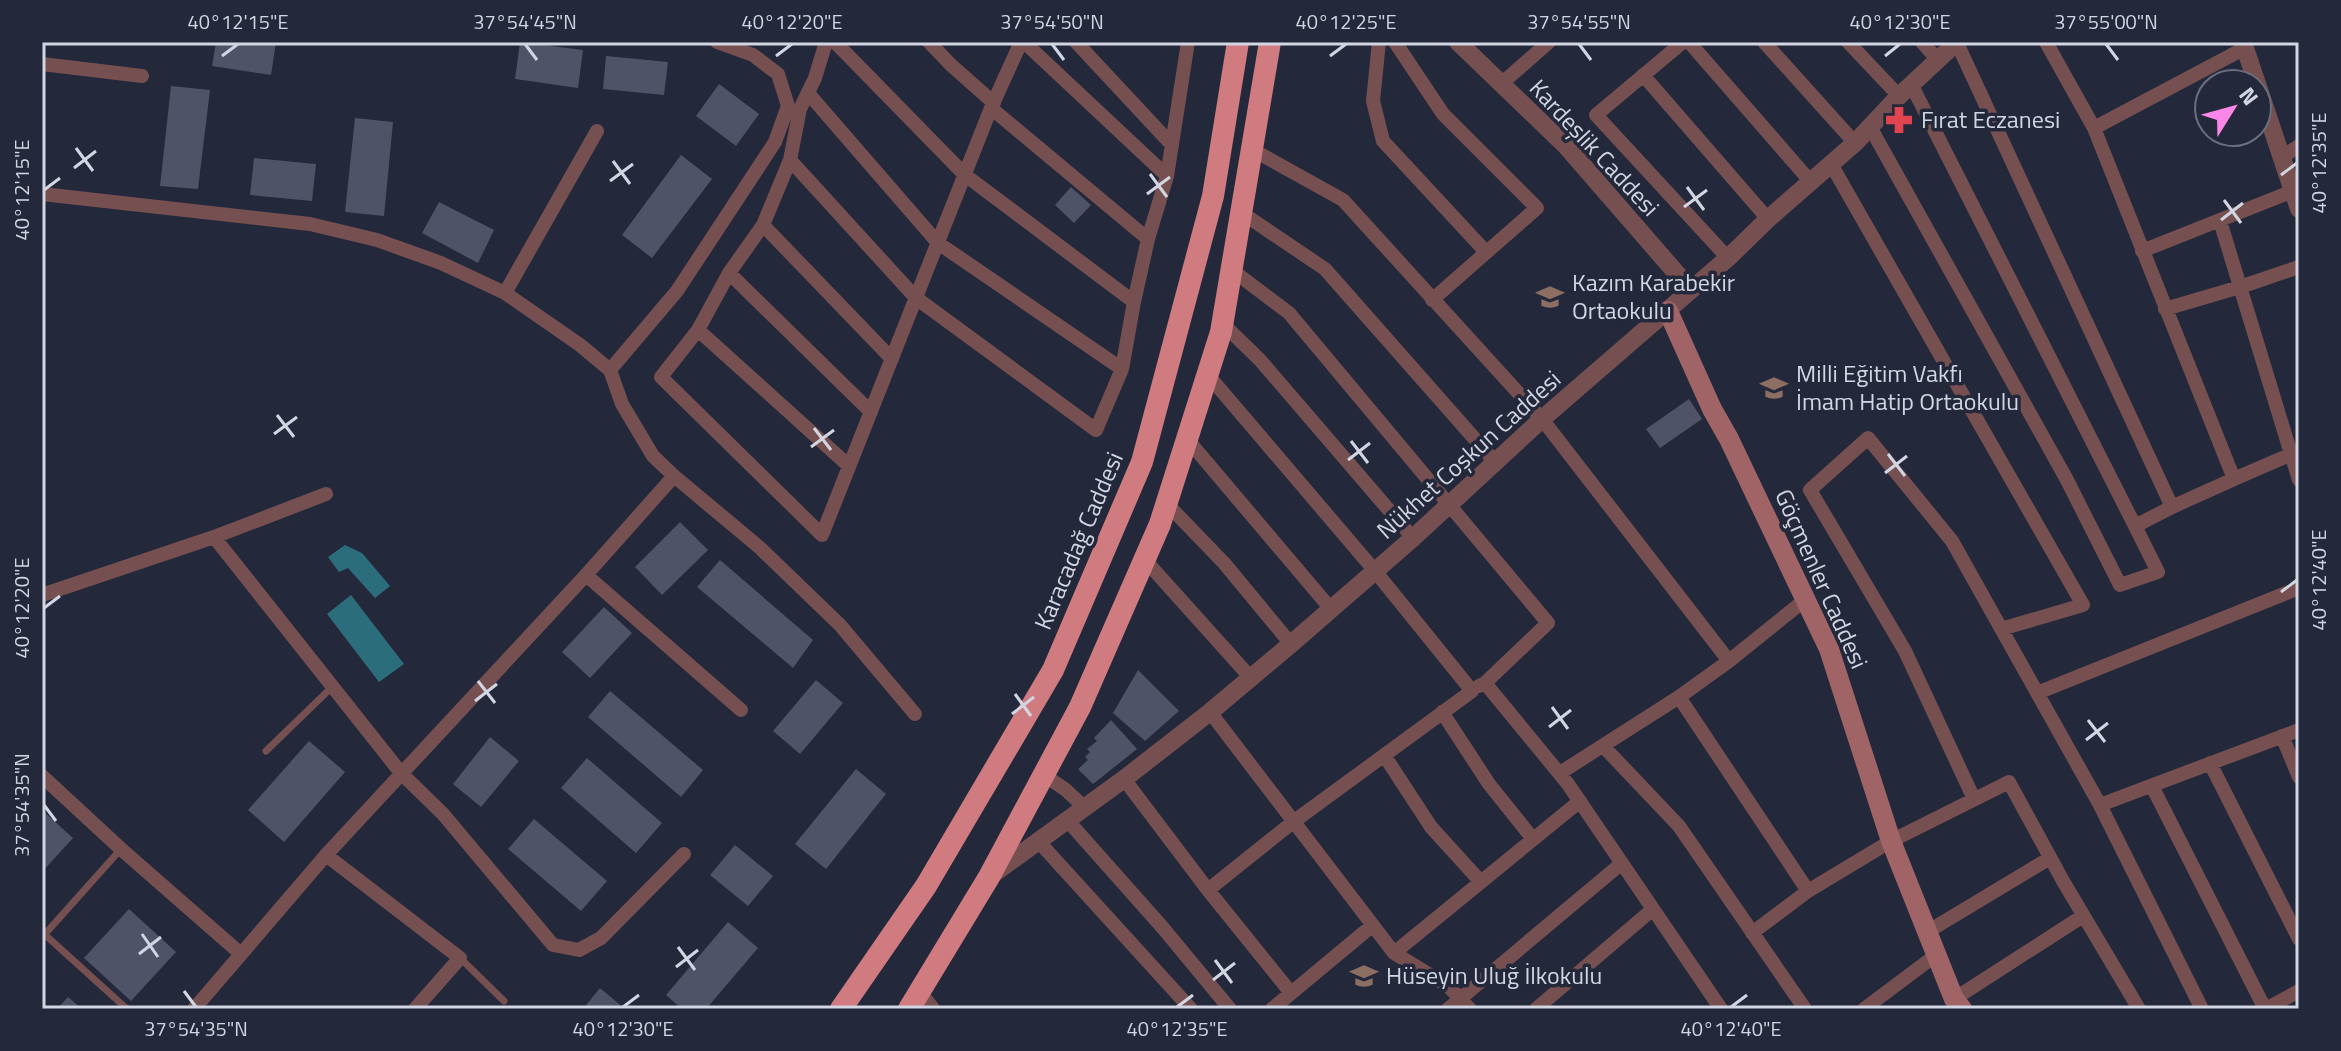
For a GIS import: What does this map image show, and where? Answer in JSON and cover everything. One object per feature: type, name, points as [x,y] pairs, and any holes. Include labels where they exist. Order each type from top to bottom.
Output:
[{"type":"highway","name":"Karacadağ Caddesi","points":[[841,1009],[926,886],[1053,670],[1142,462],[1213,196],[1238,42]]},
{"type":"highway","points":[[919,1004],[1080,707],[1167,504],[1223,324],[1270,42]]},
{"type":"main road","name":"Göçmenler Caddesi","points":[[1668,311],[1712,409],[1829,649],[1891,841],[1958,1004]]},
{"type":"street","points":[[610,370],[677,291],[775,142],[788,106],[778,74],[753,55],[717,42]]},
{"type":"street","points":[[826,42],[800,109],[790,160],[763,225],[729,273],[698,330],[661,377],[822,535],[965,175],[1022,42],[1167,176]]},
{"type":"street","points":[[835,42],[965,175],[1134,302]]},
{"type":"street","points":[[929,42],[993,106],[1148,239]]},
{"type":"street","points":[[1076,42],[1172,145]]},
{"type":"street","points":[[790,160],[916,298],[1096,430],[1122,369],[1148,239],[1167,176],[1188,42]]},
{"type":"street","points":[[1379,42],[1373,101],[1383,141],[1486,252]]},
{"type":"street","points":[[1395,42],[1443,114],[1537,208],[1432,300]]},
{"type":"street","name":"Kardeşlik Caddesi","points":[[1458,42],[1566,146],[1691,290]]},
{"type":"street","points":[[1501,84],[1549,42]]},
{"type":"street","points":[[1728,258],[1596,115],[1686,42],[1811,182]]},
{"type":"street","points":[[1764,42],[1855,143]]},
{"type":"street","points":[[1848,42],[1905,90],[2158,572],[2120,585],[2067,480],[1869,125]]},
{"type":"street","points":[[1922,42],[1937,59]]},
{"type":"street","points":[[1957,42],[2172,507]]},
{"type":"street","name":"Nükhet Coşkun Caddesi","points":[[989,877],[1124,779],[1291,644],[1413,538],[1542,419],[1728,258],[1855,143],[1869,125],[1957,42]]},
{"type":"street","points":[[2046,42],[2094,128],[2234,479]]},
{"type":"street","points":[[2094,128],[2244,45],[2296,200],[2220,221],[2142,251]]},
{"type":"street","points":[[42,64],[142,76]]},
{"type":"street","points":[[1643,75],[1768,219]]},
{"type":"street","points":[[808,93],[938,243],[1122,369]]},
{"type":"street","points":[[505,293],[597,131]]},
{"type":"street","points":[[2282,157],[2299,146]]},
{"type":"street","points":[[1253,150],[1343,200],[1542,419],[1729,661]]},
{"type":"street","points":[[1831,164],[2083,605],[2001,629]]},
{"type":"street","points":[[42,194],[310,224],[377,240],[441,263],[505,293],[580,345],[610,370],[622,404],[653,456],[759,547],[840,625],[915,714]]},
{"type":"street","points":[[1242,213],[1325,269],[1496,463]]},
{"type":"street","points":[[2220,221],[2296,452],[2299,480]]},
{"type":"street","points":[[763,225],[892,359]]},
{"type":"street","points":[[2165,309],[2299,267]]},
{"type":"street","points":[[1208,890],[1293,822],[1478,687],[1548,623],[1289,313],[1232,270]]},
{"type":"street","points":[[729,273],[871,412]]},
{"type":"street","points":[[1223,324],[1260,360],[1413,538]]},
{"type":"street","points":[[698,330],[849,466]]},
{"type":"street","points":[[1208,375],[1375,571],[1560,773],[1721,1009]]},
{"type":"street","points":[[1974,799],[1905,651],[1810,490],[1868,438],[1952,541],[2100,805],[2202,1009]]},
{"type":"street","points":[[1187,439],[1331,609]]},
{"type":"street","points":[[2135,526],[2296,452]]},
{"type":"street","points":[[194,1009],[326,855],[674,476]]},
{"type":"street","points":[[42,595],[214,537],[326,494]]},
{"type":"street","points":[[1167,504],[1224,563],[1291,644]]},
{"type":"street","points":[[214,537],[401,773],[443,814],[553,945],[579,950],[601,938],[684,854]]},
{"type":"street","points":[[1145,560],[1251,678]]},
{"type":"street","points":[[586,575],[741,710]]},
{"type":"street","points":[[2037,693],[2299,588]]},
{"type":"street","points":[[1560,773],[1679,697],[1806,599]]},
{"type":"street","points":[[1679,697],[1808,891]]},
{"type":"street","points":[[1210,712],[1394,953],[1448,986],[1465,1004]]},
{"type":"street","points":[[1442,712],[1489,784],[1533,839]]},
{"type":"street","points":[[2100,805],[2299,730]]},
{"type":"street","points":[[2282,736],[2299,777]]},
{"type":"street","points":[[1603,746],[1679,826],[1805,1009]]},
{"type":"street","points":[[1384,755],[1431,827],[1481,882]]},
{"type":"street","points":[[2210,763],[2299,939]]},
{"type":"street","points":[[1044,775],[1085,808]]},
{"type":"street","points":[[42,776],[241,954]]},
{"type":"street","points":[[1124,779],[1291,993]]},
{"type":"street","points":[[1752,933],[1808,891],[1891,841],[2009,782],[2139,1009]]},
{"type":"street","points":[[2152,786],[2265,1009],[2299,991]]},
{"type":"street","points":[[1394,953],[1580,801]]},
{"type":"street","points":[[1068,821],[1230,1009]]},
{"type":"street","points":[[1039,842],[1191,1009]]},
{"type":"street","points":[[326,855],[460,958],[415,1009]]},
{"type":"street","points":[[1927,932],[2050,858]]},
{"type":"street","points":[[1448,1009],[1465,1004],[1622,863]]},
{"type":"street","points":[[1536,1009],[1653,909]]},
{"type":"street","points":[[1958,1004],[2083,916]]},
{"type":"street","points":[[1272,1009],[1373,925]]},
{"type":"street","points":[[1864,1009],[1936,955]]},
{"type":"lane","points":[[266,751],[332,687]]},
{"type":"lane","points":[[121,849],[43,933],[127,1009]]},
{"type":"lane","points":[[460,958],[504,1001]]},
{"type":"shaded area","points":[[345,545],[362,553],[390,586],[375,598],[348,568],[339,572],[328,557]]},
{"type":"shaded area","points":[[351,595],[404,664],[379,682],[327,614]]},
{"type":"building","points":[[216,42],[276,42],[271,75],[212,66]]},
{"type":"building","points":[[520,42],[583,50],[578,88],[515,79]]},
{"type":"building","points":[[606,56],[668,62],[664,95],[603,89]]},
{"type":"building","points":[[719,84],[759,114],[736,146],[696,116]]},
{"type":"building","points":[[171,86],[210,90],[198,189],[160,186]]},
{"type":"building","points":[[355,118],[393,122],[384,216],[345,212]]},
{"type":"building","points":[[681,155],[712,179],[652,258],[622,235]]},
{"type":"building","points":[[254,158],[316,164],[312,201],[250,195]]},
{"type":"building","points":[[1071,187],[1091,205],[1074,223],[1055,205]]},
{"type":"building","points":[[439,202],[494,230],[478,263],[422,233]]},
{"type":"building","points":[[1689,399],[1702,419],[1660,448],[1646,429]]},
{"type":"building","points":[[680,522],[708,550],[662,595],[635,567]]},
{"type":"building","points":[[720,560],[813,640],[793,668],[697,587]]},
{"type":"building","points":[[604,607],[632,633],[590,678],[562,652]]},
{"type":"building","points":[[1138,670],[1179,711],[1145,741],[1113,713]]},
{"type":"building","points":[[816,680],[843,703],[800,754],[773,731]]},
{"type":"building","points":[[610,691],[703,770],[681,797],[588,717]]},
{"type":"building","points":[[1111,720],[1137,749],[1093,784],[1078,769],[1088,760],[1085,757],[1090,752],[1087,749],[1097,741],[1094,738]]},
{"type":"building","points":[[490,737],[519,761],[481,807],[453,784]]},
{"type":"building","points":[[309,741],[345,772],[284,842],[248,810]]},
{"type":"building","points":[[587,758],[662,823],[636,853],[561,788]]},
{"type":"building","points":[[856,769],[886,794],[826,869],[795,844]]},
{"type":"building","points":[[42,810],[73,838],[42,872]]},
{"type":"building","points":[[534,819],[607,881],[581,911],[508,849]]},
{"type":"building","points":[[735,845],[773,876],[748,906],[710,875]]},
{"type":"building","points":[[129,909],[176,952],[131,1001],[84,958]]},
{"type":"building","points":[[728,922],[758,948],[706,1009],[682,1009],[666,995]]},
{"type":"building","points":[[600,988],[625,1009],[583,1009]]},
{"type":"building","points":[[68,997],[82,1009],[57,1009]]},
{"type":"place","name":"Fırat Eczanesi","points":[[1899,120]]},
{"type":"place","name":"Kazım Karabekir Ortaokulu","points":[[1550,297]]},
{"type":"place","name":"Milli Eğitim Vakfı İmam Hatip Ortaokulu","points":[[1774,388]]},
{"type":"place","name":"Hüseyin Uluğ İlkokulu","points":[[1364,976]]}]
